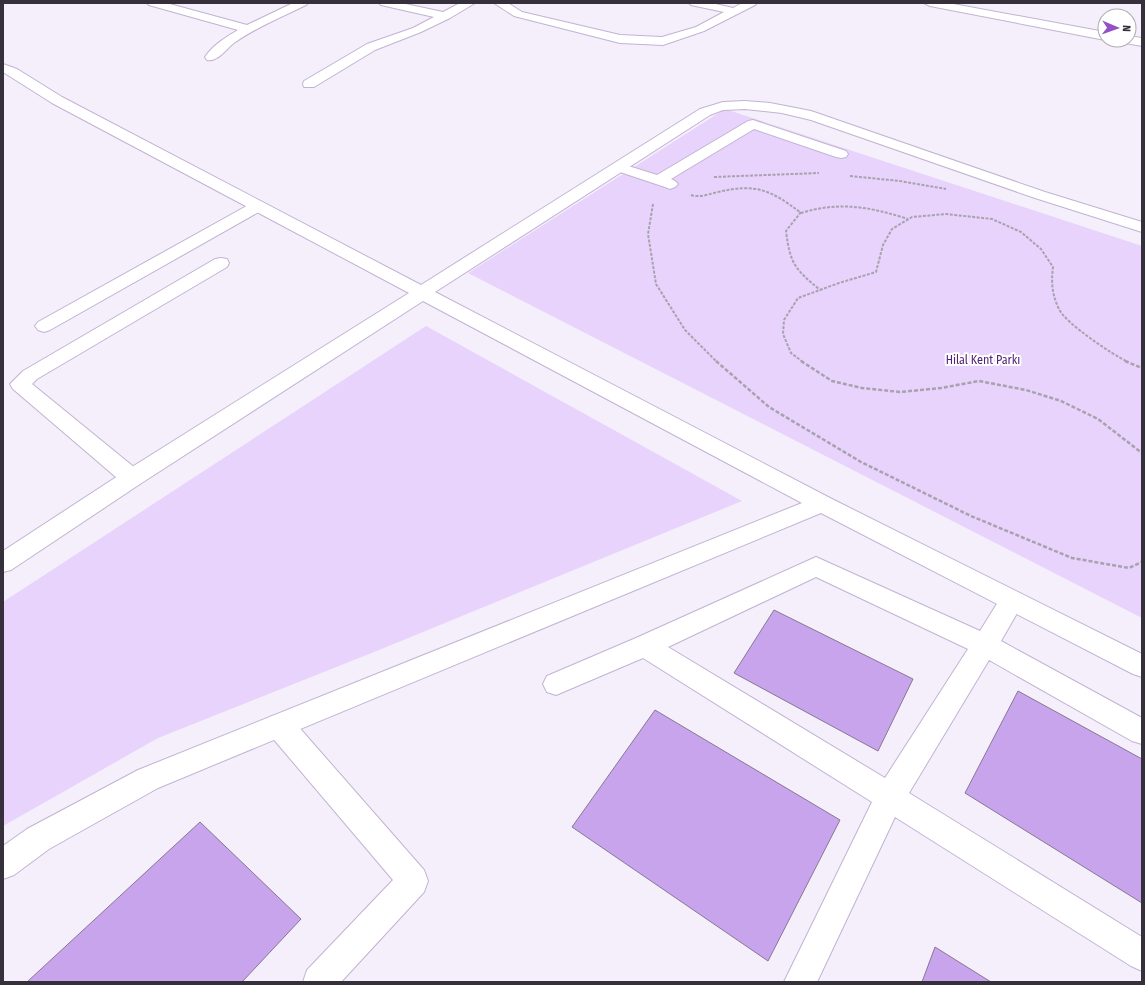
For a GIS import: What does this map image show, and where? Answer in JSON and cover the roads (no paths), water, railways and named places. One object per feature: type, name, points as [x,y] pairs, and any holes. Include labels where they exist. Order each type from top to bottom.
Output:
[{"type":"street","points":[[153,3],[249,29]]},
{"type":"street","points":[[211,57],[229,41],[249,29],[302,3]]},
{"type":"street","points":[[385,3],[446,16]]},
{"type":"street","points":[[309,84],[371,47],[417,30],[468,3]]},
{"type":"street","points":[[500,3],[518,14],[620,39],[663,41],[700,29],[751,3]]},
{"type":"street","points":[[695,3],[734,11]]},
{"type":"street","points":[[930,3],[1097,34]]},
{"type":"street","points":[[6,72],[56,100],[822,504],[1142,666]]},
{"type":"street","points":[[3,563],[132,478],[705,112],[723,106],[768,107],[793,110],[1040,195],[1142,227]]},
{"type":"street","points":[[619,167],[665,183],[753,124],[841,154]]},
{"type":"street","points":[[44,326],[258,206]]},
{"type":"street","points":[[132,478],[20,384],[30,375],[221,263]]},
{"type":"street","points":[[3,864],[38,839],[148,779],[822,504]]},
{"type":"street","points":[[556,684],[645,646],[816,566],[986,645],[1142,732]]},
{"type":"street","points":[[800,982],[890,797],[986,645],[1012,600]]},
{"type":"street","points":[[645,646],[1142,955]]},
{"type":"street","points":[[280,726],[413,881],[318,982]]},
{"type":"park label","name":"Hilal Kent Parkı","points":[[983,360]]}]
